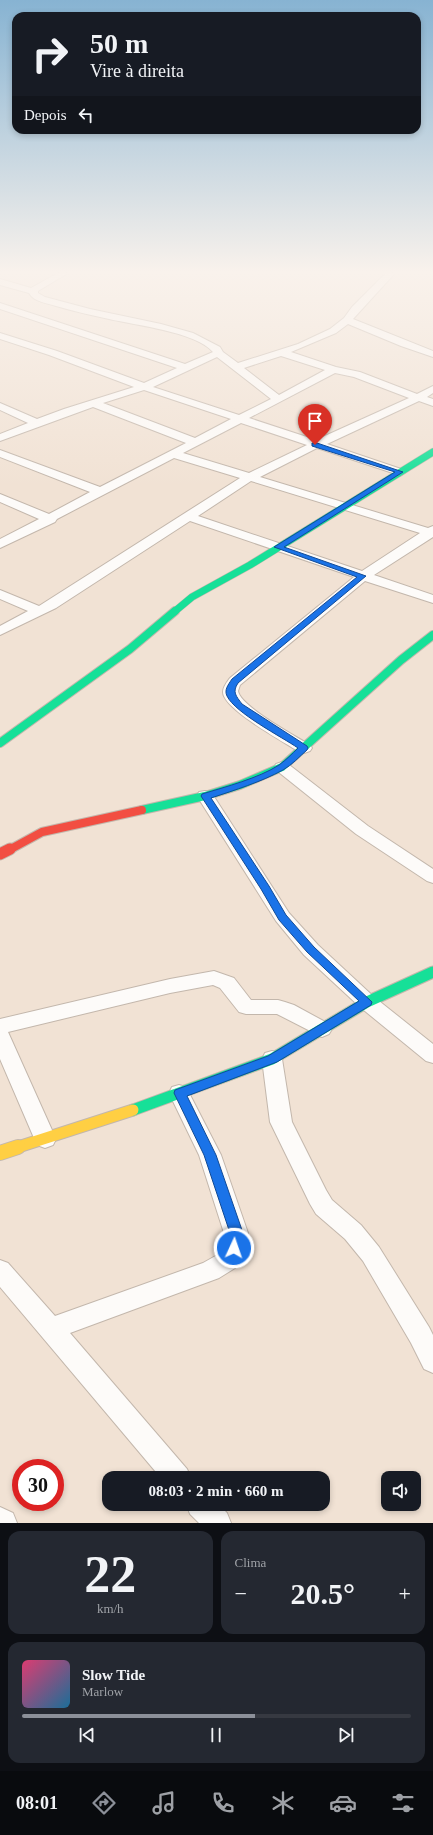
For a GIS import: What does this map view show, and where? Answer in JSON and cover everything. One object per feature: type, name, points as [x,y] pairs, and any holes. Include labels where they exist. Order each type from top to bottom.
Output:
[{"type":"street","points":[[25,344],[144,387],[400,472]]},
{"type":"street","points":[[113,344],[186,368]]},
{"type":"street","points":[[208,344],[216,349],[218,353],[278,399]]},
{"type":"street","points":[[237,367],[303,344]]},
{"type":"street","points":[[404,344],[433,354]]},
{"type":"street","points":[[280,352],[334,370],[356,374],[433,403]]},
{"type":"street","points":[[0,438],[36,423],[92,403],[144,387],[218,353]]},
{"type":"street","points":[[0,544],[51,519],[334,370]]},
{"type":"street","points":[[0,631],[51,605],[248,478],[433,389]]},
{"type":"street","points":[[92,403],[195,442]]},
{"type":"street","points":[[0,406],[36,423]]},
{"type":"street","points":[[0,743],[130,649],[192,597],[278,547],[433,452]]},
{"type":"street","points":[[0,453],[101,492]]},
{"type":"street","points":[[173,454],[248,478],[432,532]]},
{"type":"street","points":[[0,498],[51,519]]},
{"type":"street","points":[[187,516],[433,599]]},
{"type":"street","points":[[304,748],[239,706],[231,696],[230,688],[235,681],[363,576],[432,532]]},
{"type":"street","points":[[0,594],[39,611]]},
{"type":"street","points":[[0,854],[42,832],[205,796],[240,785],[282,767],[401,660],[433,635]]},
{"type":"street","points":[[282,767],[362,830],[433,877]]},
{"type":"street","points":[[205,796],[265,888],[282,917],[311,950],[367,1002],[433,1055]]},
{"type":"street","points":[[0,1153],[103,1121],[272,1059],[367,1002],[433,972]]},
{"type":"street","points":[[0,1026],[170,986],[214,978],[227,984],[246,1007],[278,1007],[287,1010],[322,1029]]},
{"type":"street","points":[[0,1035],[45,1139]]},
{"type":"street","points":[[272,1059],[277,1100],[282,1122],[288,1139],[318,1197],[324,1207],[353,1232],[371,1254],[420,1335],[433,1362]]},
{"type":"street","points":[[50,1329],[211,1271],[227,1260],[234,1248],[236,1233],[210,1155],[180,1093]]},
{"type":"street","points":[[0,1270],[172,1471]]},
{"type":"street","points":[[206,1511],[216,1523]]},
{"type":"traffic: fast","points":[[0,743],[130,649],[192,597],[250,565],[433,452]]},
{"type":"traffic: fast","points":[[142,810],[205,796],[240,785],[282,767],[401,660],[433,635]]},
{"type":"traffic: fast","points":[[133,1110],[272,1059],[367,1002],[433,972]]},
{"type":"traffic: slow","points":[[0,1153],[133,1110]]},
{"type":"traffic: jam","points":[[0,854],[42,832],[142,810]]},
{"type":"route","points":[[234,1248],[236,1233],[210,1155],[180,1093],[272,1059],[367,1002],[311,950],[282,917],[265,888],[205,796],[240,785],[270,773],[282,767],[304,748],[239,706],[231,696],[230,688],[235,681],[363,576],[278,547],[400,472],[315,445]]}]
